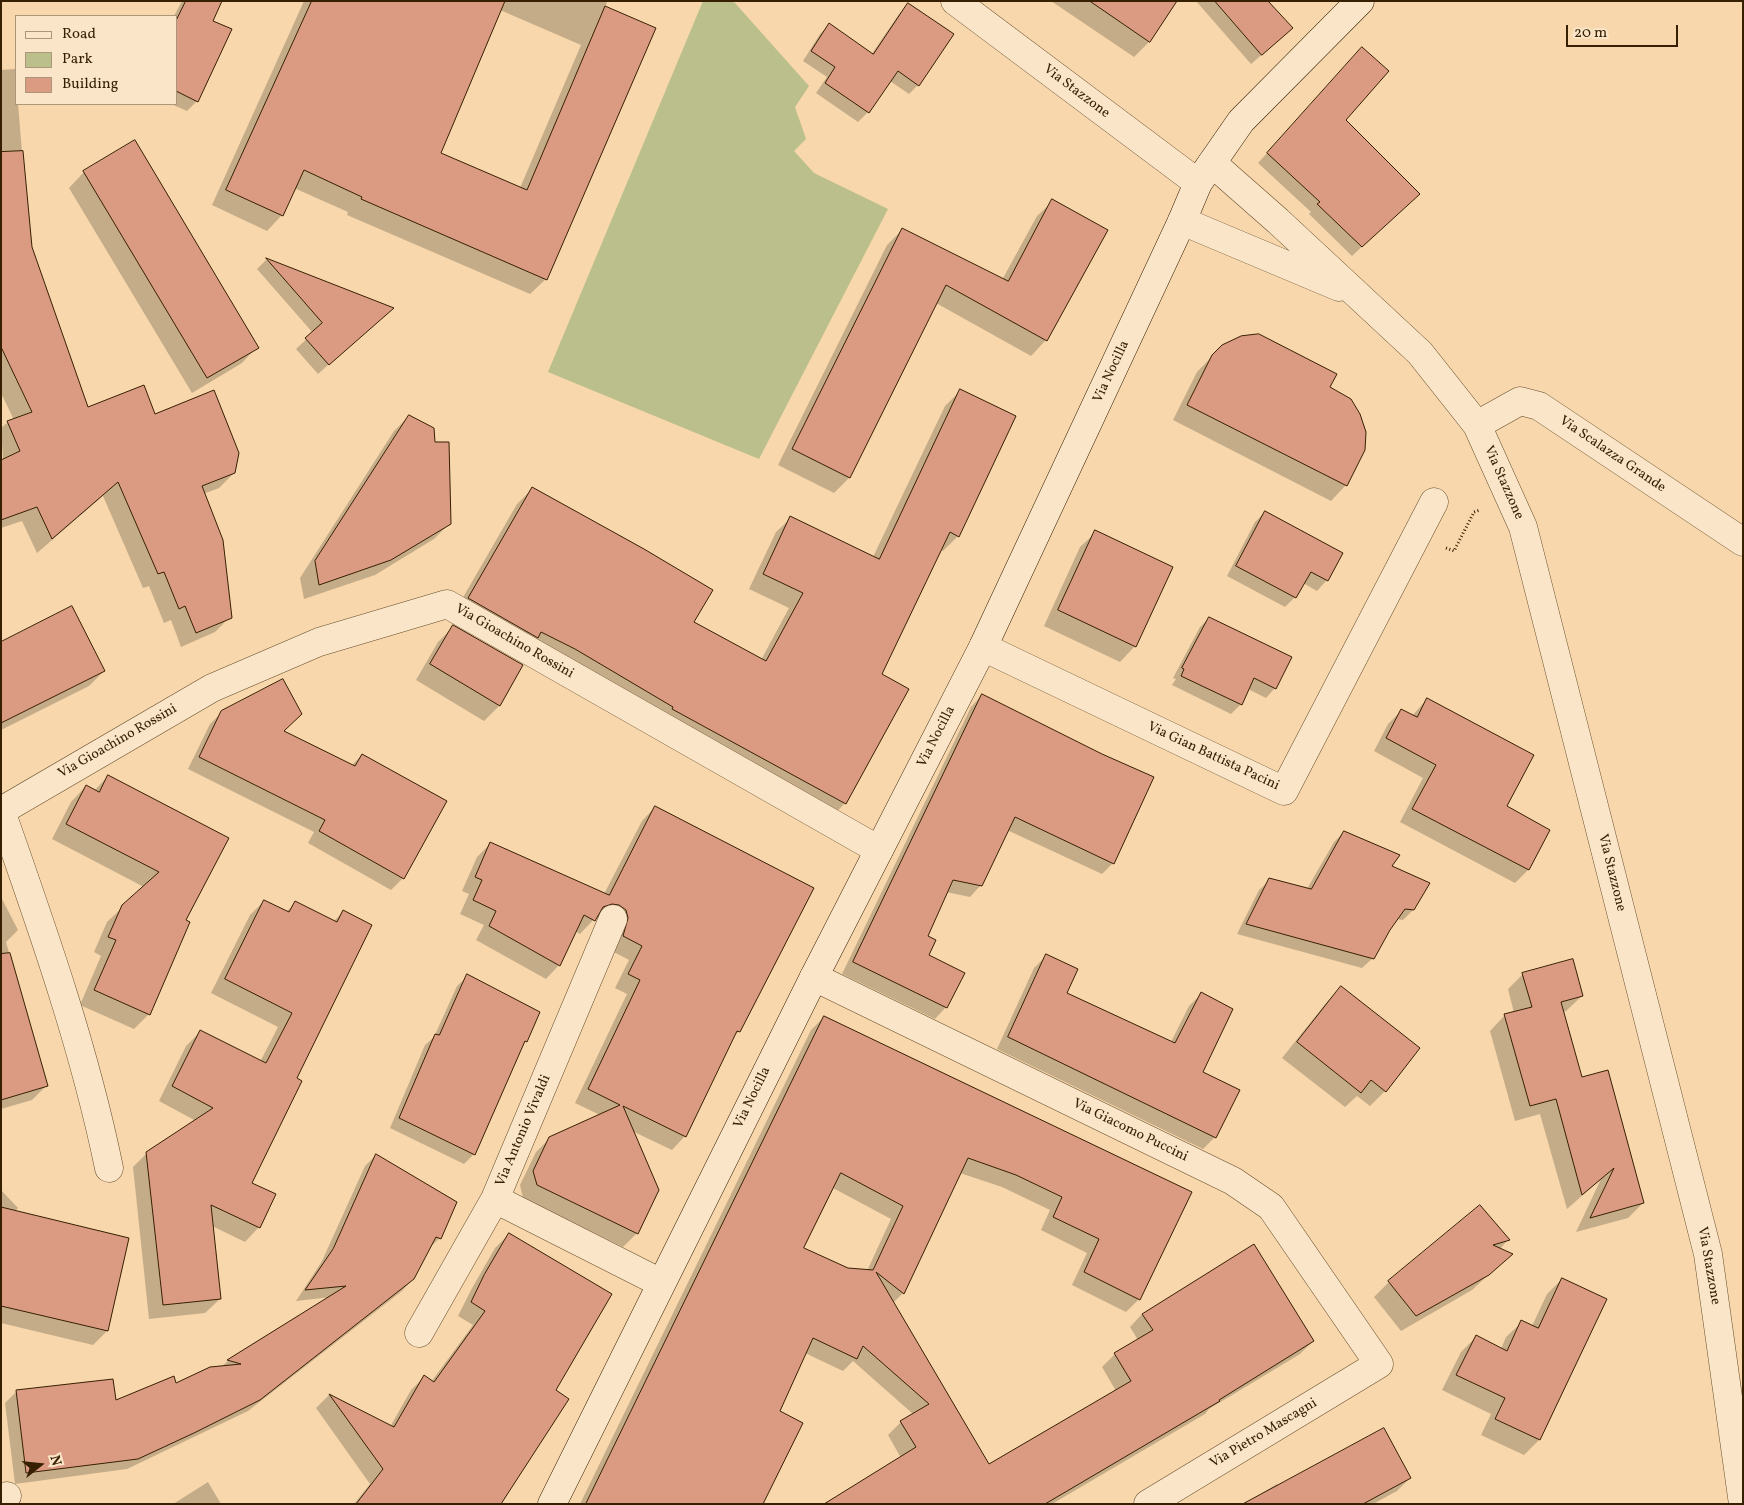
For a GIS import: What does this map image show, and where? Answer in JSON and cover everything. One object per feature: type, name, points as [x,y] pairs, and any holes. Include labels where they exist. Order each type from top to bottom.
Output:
[{"type":"street","name":"Via Stazzone","points":[[955,1],[1278,221],[1420,353],[1477,425],[1523,527],[1708,1254],[1743,1504]]},
{"type":"street","name":"Via Nocilla","points":[[552,1504],[814,977],[983,647],[1205,173],[1241,121],[1360,1]]},
{"type":"street","points":[[1182,222],[1358,295]]},
{"type":"street","name":"Via Scalazza Grande","points":[[1477,425],[1520,401],[1539,406],[1743,542]]},
{"type":"street","name":"Via Gian Battista Pacini","points":[[983,647],[1284,791],[1434,502]]},
{"type":"street","name":"Via Gioachino Rossini","points":[[1,811],[212,688],[319,642],[447,604],[879,850]]},
{"type":"street","points":[[1,811],[48,944],[98,1115],[109,1168]]},
{"type":"street","name":"Via Antonio Vivaldi","points":[[613,919],[495,1199],[662,1283]]},
{"type":"street","name":"Via Giacomo Puccini","points":[[814,977],[1233,1180],[1271,1208],[1379,1364]]},
{"type":"street","points":[[419,1333],[495,1199]]},
{"type":"street","name":"Via Pietro Mascagni","points":[[1148,1504],[1379,1364]]},
{"type":"path","points":[[1417,534],[1454,551],[1474,512],[1511,499]]},
{"type":"green space","points":[[703,1],[731,1],[735,3],[809,86],[795,107],[806,139],[794,151],[814,173],[888,209],[759,459],[548,372]]},
{"type":"building","points":[[186,1],[222,1],[213,21],[232,29],[198,102],[178,92],[178,17]]},
{"type":"building","points":[[312,1],[505,1],[441,153],[527,190],[605,6],[656,28],[547,280],[361,199],[362,197],[304,170],[283,216],[226,190]]},
{"type":"building","points":[[1090,1],[1177,1],[1150,42]]},
{"type":"building","points":[[1215,1],[1268,1],[1293,28],[1262,55]]},
{"type":"building","points":[[908,3],[954,34],[919,86],[898,71],[869,113],[825,83],[835,67],[811,51],[829,23],[873,54]]},
{"type":"building","points":[[1362,47],[1389,71],[1346,120],[1420,194],[1362,247],[1317,204],[1320,202],[1267,153]]},
{"type":"building","points":[[135,140],[259,348],[207,378],[83,171]]},
{"type":"building","points":[[23,151],[32,247],[88,407],[144,385],[155,414],[214,390],[239,453],[235,473],[202,486],[223,540],[232,618],[196,633],[185,606],[179,609],[164,572],[158,574],[118,482],[52,539],[37,507],[1,520],[1,460],[20,451],[7,421],[32,412],[1,347],[1,152]]},
{"type":"building","points":[[1052,199],[1108,230],[1047,341],[946,285],[850,478],[792,449],[902,228],[1008,281]]},
{"type":"building","points":[[266,258],[394,308],[329,365],[305,338],[322,323]]},
{"type":"building","points":[[1259,334],[1337,374],[1330,387],[1351,399],[1360,414],[1366,432],[1365,450],[1347,486],[1187,405],[1212,355],[1222,345],[1241,336]]},
{"type":"building","points":[[960,389],[1016,416],[959,537],[950,532],[882,674],[909,689],[846,804],[672,709],[673,707],[575,649],[541,632],[538,638],[468,598],[532,487],[644,549],[713,590],[694,622],[766,661],[803,593],[763,574],[790,516],[879,559]]},
{"type":"building","points":[[409,415],[434,428],[435,442],[449,442],[451,524],[391,560],[319,585],[315,561]]},
{"type":"building","points":[[1265,511],[1343,553],[1328,581],[1311,572],[1296,598],[1236,566]]},
{"type":"building","points":[[1095,530],[1173,567],[1136,647],[1058,610]]},
{"type":"building","points":[[72,606],[105,671],[1,723],[1,642]]},
{"type":"building","points":[[1209,617],[1292,657],[1276,689],[1254,678],[1242,705],[1181,676],[1184,669],[1182,668]]},
{"type":"building","points":[[453,625],[523,665],[500,706],[430,664]]},
{"type":"building","points":[[283,679],[302,714],[284,731],[355,766],[362,754],[447,801],[404,879],[319,831],[325,820],[199,757],[221,711]]},
{"type":"building","points":[[982,694],[1102,754],[1154,777],[1114,864],[1015,817],[982,886],[953,880],[928,936],[936,940],[929,955],[965,973],[947,1008],[853,962]]},
{"type":"building","points":[[1427,698],[1534,755],[1507,806],[1550,830],[1529,870],[1412,809],[1436,765],[1386,738],[1401,709],[1417,717]]},
{"type":"building","points":[[108,775],[229,838],[186,920],[190,922],[150,1015],[94,990],[116,940],[108,937],[122,905],[159,872],[66,824],[86,785],[99,792]]},
{"type":"building","points":[[655,806],[814,888],[740,1032],[737,1031],[686,1137],[623,1106],[659,1190],[638,1234],[537,1185],[533,1171],[549,1137],[620,1105],[588,1089],[640,980],[628,974],[642,946],[623,936],[628,918],[626,910],[619,905],[612,904],[603,907],[595,921],[584,915],[560,966],[489,926],[496,911],[473,900],[482,880],[475,877],[490,842],[609,895]]},
{"type":"building","points":[[1344,831],[1400,855],[1392,866],[1430,883],[1414,910],[1405,909],[1390,930],[1374,959],[1246,924],[1269,878],[1311,889]]},
{"type":"building","points":[[264,900],[289,912],[295,901],[337,922],[343,910],[372,925],[297,1078],[302,1081],[252,1183],[276,1194],[260,1228],[211,1205],[221,1299],[163,1305],[146,1152],[213,1108],[172,1086],[200,1030],[266,1063],[292,1013],[225,979]]},
{"type":"building","points":[[10,953],[48,1086],[1,1100],[1,954]]},
{"type":"building","points":[[1046,954],[1078,969],[1067,993],[1175,1043],[1201,992],[1233,1009],[1203,1072],[1240,1090],[1216,1138],[1008,1037]]},
{"type":"building","points":[[1573,959],[1583,996],[1561,1002],[1582,1077],[1608,1070],[1644,1203],[1590,1218],[1614,1168],[1582,1195],[1556,1099],[1530,1106],[1504,1014],[1532,1007],[1522,973]]},
{"type":"building","points":[[467,974],[540,1012],[527,1042],[525,1041],[475,1155],[399,1118],[435,1034],[439,1035]]},
{"type":"building","points":[[1341,986],[1420,1048],[1386,1092],[1371,1080],[1361,1093],[1297,1042]]},
{"type":"building","points":[[824,1016],[1192,1192],[1140,1300],[1084,1272],[1099,1239],[1053,1217],[1062,1197],[1016,1175],[968,1158],[904,1294],[876,1272],[989,1464],[1131,1381],[1114,1353],[1153,1330],[1142,1314],[1254,1244],[1314,1341],[1220,1401],[1045,1504],[824,1504],[916,1447],[900,1421],[929,1404],[863,1346],[857,1359],[813,1338],[780,1411],[803,1423],[763,1504],[586,1504]],"holes":[[[841,1173],[903,1206],[873,1270],[848,1268],[804,1248]]]},
{"type":"building","points":[[376,1154],[457,1202],[441,1239],[436,1237],[414,1279],[260,1400],[194,1433],[138,1459],[26,1473],[16,1390],[113,1379],[116,1400],[174,1376],[176,1383],[210,1367],[241,1364],[227,1360],[346,1286],[305,1290],[333,1249]]},
{"type":"building","points":[[1480,1205],[1510,1240],[1493,1245],[1513,1254],[1489,1275],[1416,1316],[1388,1281]]},
{"type":"building","points":[[1,1207],[129,1238],[108,1331],[1,1306]]},
{"type":"building","points":[[509,1233],[612,1294],[556,1390],[569,1399],[501,1504],[356,1504],[383,1469],[329,1394],[394,1427],[424,1375],[434,1382],[485,1311],[471,1302],[484,1275]]},
{"type":"building","points":[[1562,1278],[1607,1299],[1540,1440],[1495,1419],[1505,1398],[1456,1375],[1476,1335],[1507,1351],[1521,1320],[1538,1328]]},
{"type":"building","points":[[1384,1428],[1411,1478],[1363,1504],[1243,1504]]}]
